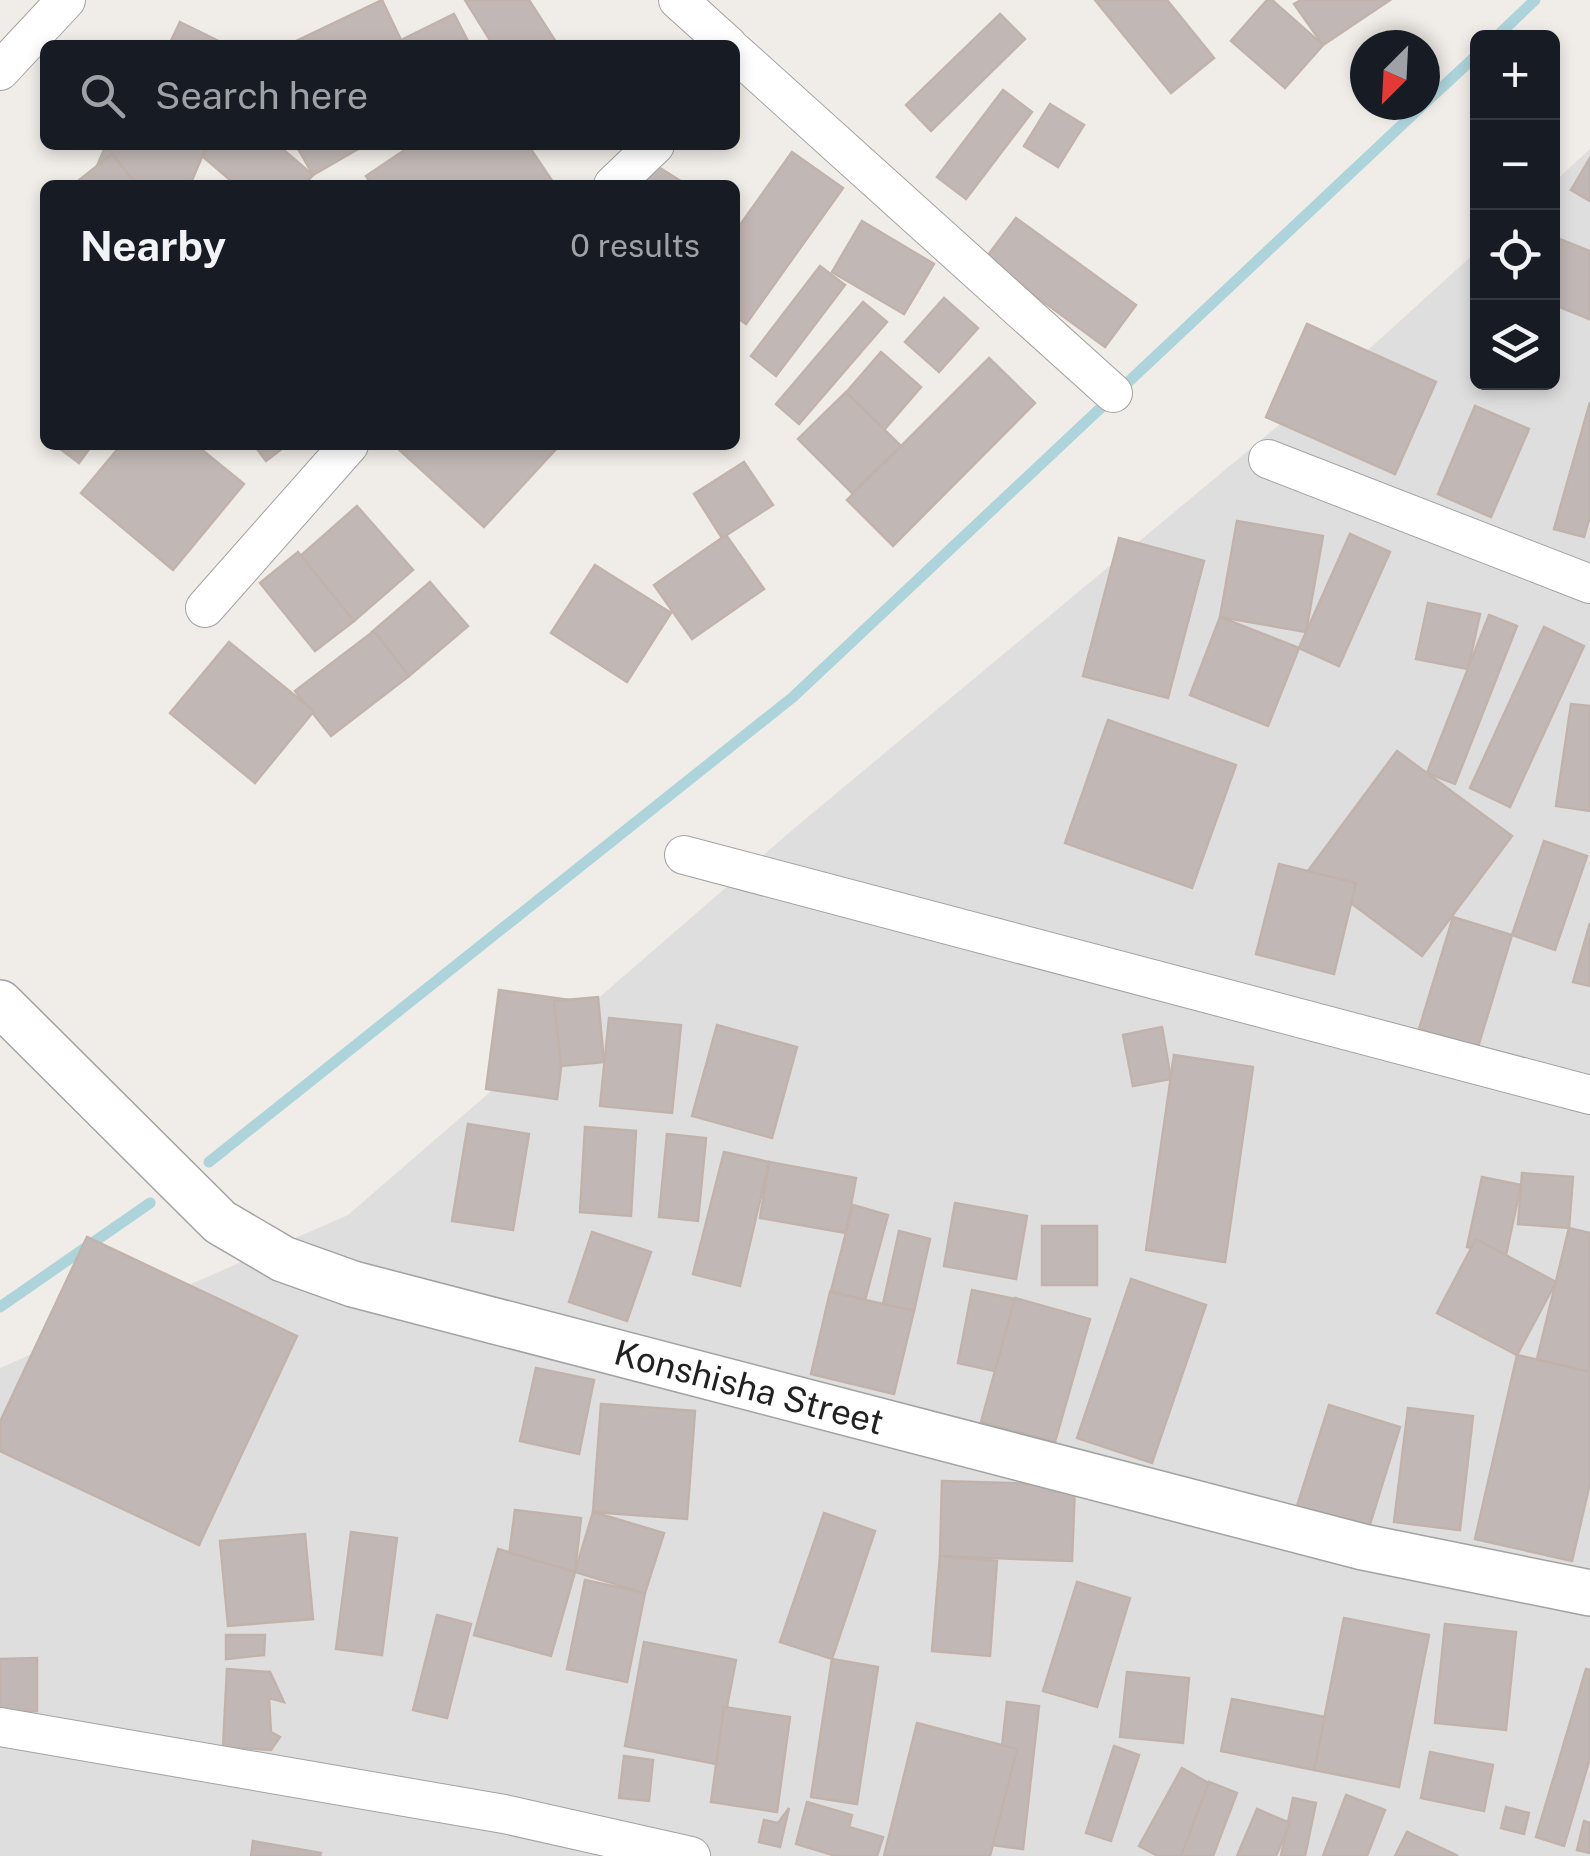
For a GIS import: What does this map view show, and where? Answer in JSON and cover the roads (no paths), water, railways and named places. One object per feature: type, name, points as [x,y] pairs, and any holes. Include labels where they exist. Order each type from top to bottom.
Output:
[{"type":"street","points":[[0,71],[66,0]]},
{"type":"street","points":[[678,0],[719,40]]},
{"type":"street","points":[[740,61],[1113,394]]},
{"type":"street","points":[[617,180],[650,150]]},
{"type":"street","points":[[205,608],[345,450]]},
{"type":"street","points":[[1268,459],[1590,584]]},
{"type":"street","points":[[684,855],[1590,1095]]},
{"type":"street","name":"Konshisha Street","points":[[0,1003],[220,1222],[283,1259],[354,1284],[1344,1542],[1590,1593]]},
{"type":"street","points":[[0,1727],[504,1814],[691,1856]]},
{"type":"waterway","points":[[1503,30],[1535,0]]},
{"type":"waterway","points":[[1440,89],[1470,61]]},
{"type":"waterway","points":[[209,1162],[793,697],[1407,120]]},
{"type":"waterway","points":[[0,1307],[150,1203]]}]
